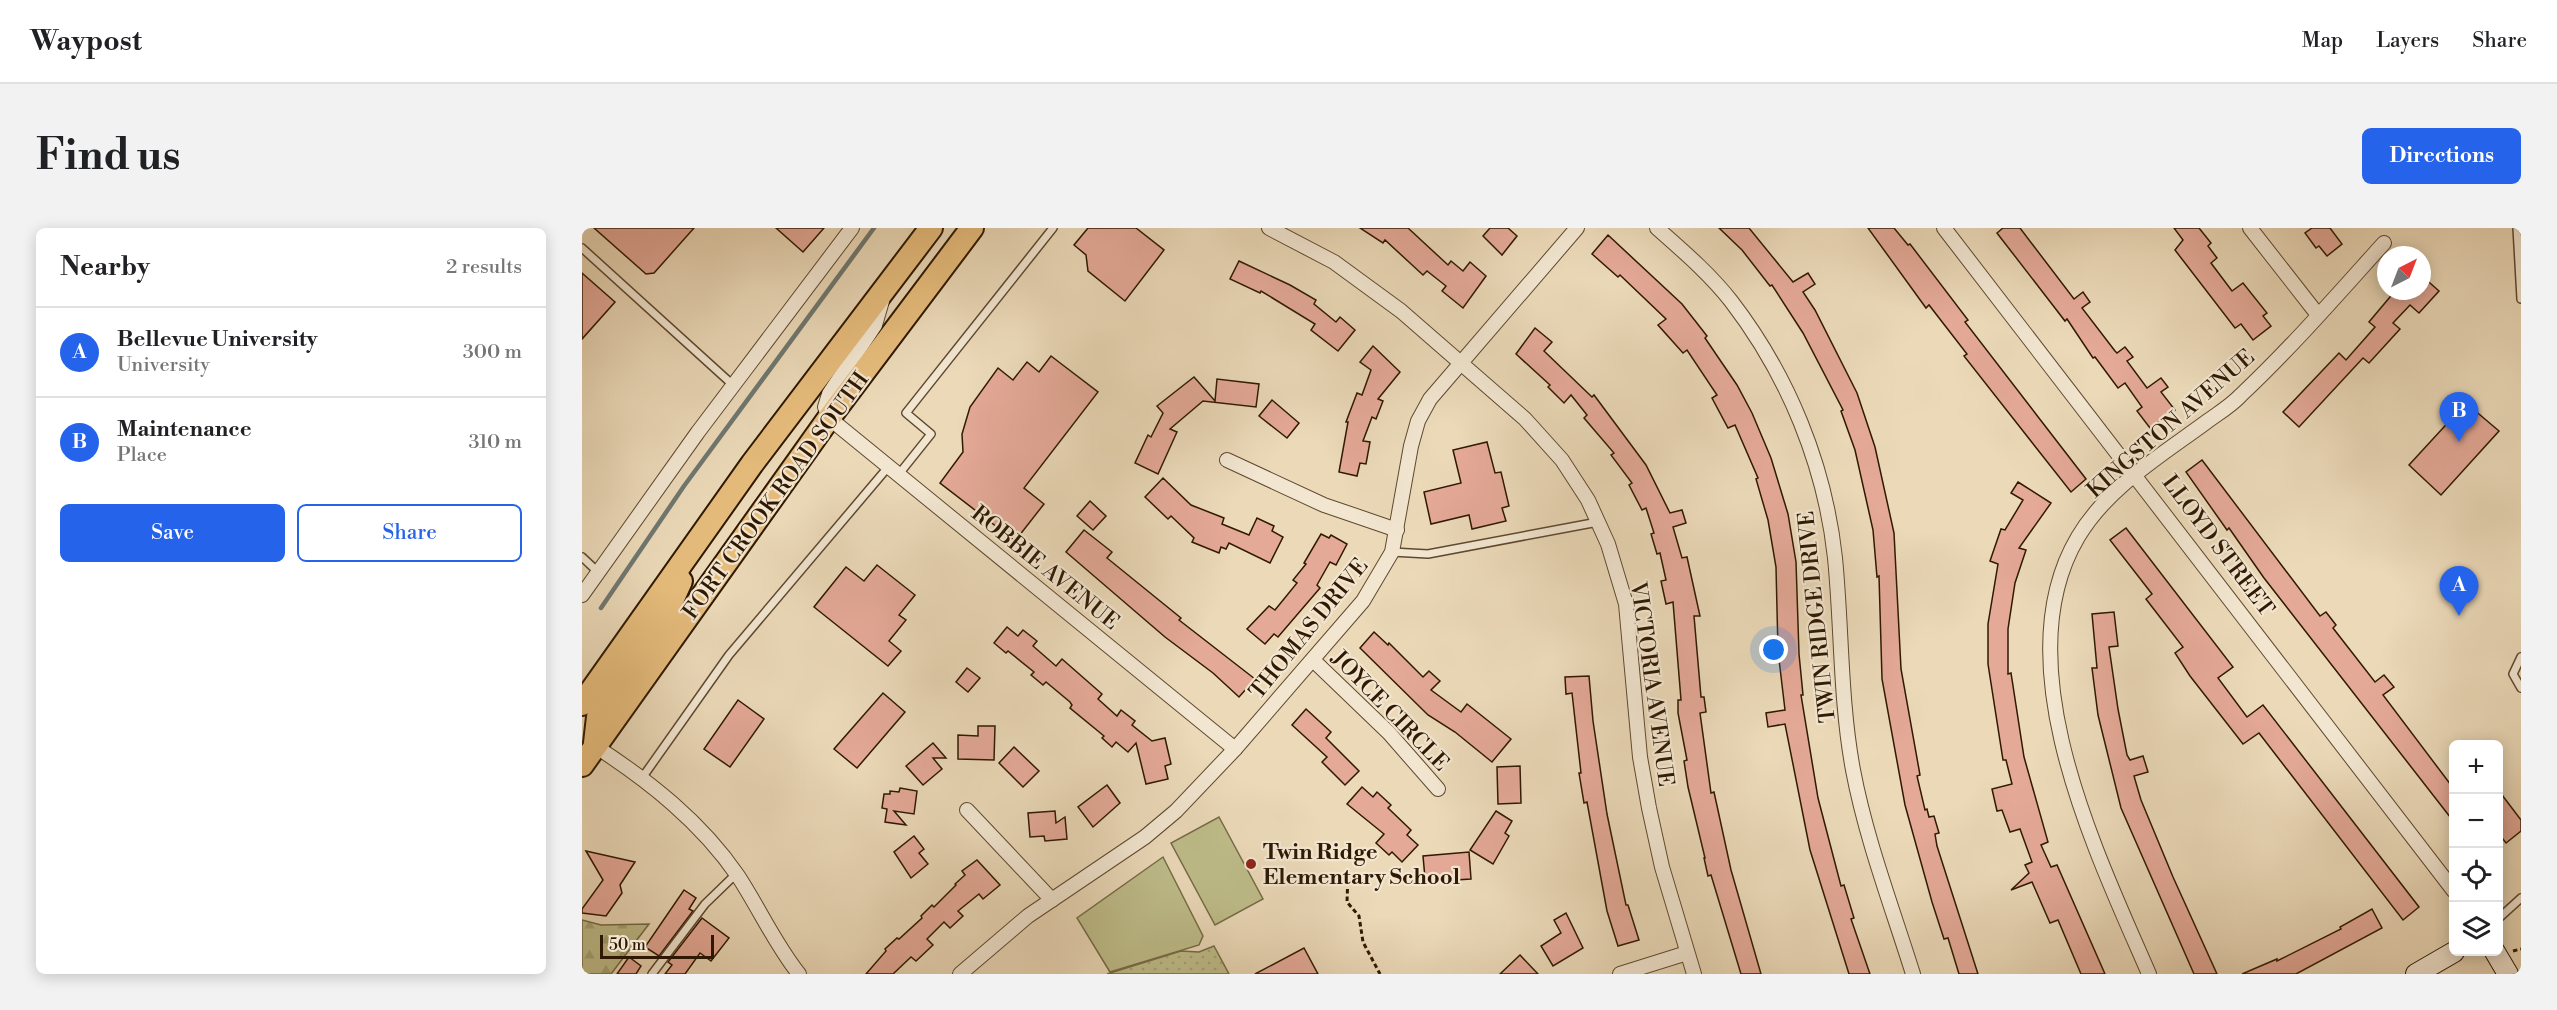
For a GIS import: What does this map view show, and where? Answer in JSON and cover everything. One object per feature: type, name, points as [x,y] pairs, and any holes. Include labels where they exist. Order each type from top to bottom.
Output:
[{"type":"main road","name":"FORT CROOK ROAD SOUTH","points":[[582,704],[697,541],[931,228]]},
{"type":"main road","name":"FORT CROOK ROAD SOUTH","points":[[582,765],[829,418],[972,228]]},
{"type":"main road","points":[[595,746],[597,717],[601,708],[666,614],[697,541]]},
{"type":"street","points":[[582,595],[733,385],[852,228]]},
{"type":"street","name":"VICTORIA AVENUE","points":[[1269,228],[1334,262],[1367,284],[1526,419],[1575,480],[1608,544],[1626,604],[1639,747],[1649,808],[1662,867],[1694,974]]},
{"type":"street","name":"THOMAS DRIVE","points":[[960,974],[1028,916],[1145,837],[1176,811],[1235,749],[1363,601],[1392,552],[1411,446],[1418,421],[1430,399],[1577,228]]},
{"type":"street","name":"TWIN RIDGE DRIVE","points":[[1657,228],[1698,265],[1730,300],[1760,343],[1792,400],[1812,453],[1828,508],[1834,558],[1843,692],[1853,771],[1873,846],[1913,974]]},
{"type":"street","name":"LLOYD STREET","points":[[1944,228],[2449,884]]},
{"type":"street","points":[[2250,228],[2318,315]]},
{"type":"street","name":"KINGSTON AVENUE","points":[[2149,974],[2082,816],[2063,747],[2049,667],[2050,629],[2058,582],[2078,537],[2105,503],[2135,474],[2240,397],[2384,243]]},
{"type":"street","points":[[829,418],[825,407],[829,394],[875,325],[886,288]]},
{"type":"street","name":"ROBBIE AVENUE","points":[[829,418],[1235,749]]},
{"type":"street","points":[[1227,460],[1314,500],[1397,530]]},
{"type":"street","name":"JOYCE CIRCLE","points":[[1313,660],[1389,733],[1438,789]]},
{"type":"street","points":[[595,746],[642,778],[685,815],[736,874],[799,974]]},
{"type":"street","points":[[967,810],[1052,900]]},
{"type":"street","points":[[2503,951],[2508,974]]},
{"type":"street","points":[[1620,974],[1688,953]]},
{"type":"street","points":[[2416,974],[2449,954]]},
{"type":"lane","points":[[642,778],[729,655],[894,470],[931,434],[906,413],[1053,228]]},
{"type":"lane","points":[[2517,228],[2521,299]]},
{"type":"lane","points":[[582,248],[733,385]]},
{"type":"lane","points":[[1392,552],[1428,554],[1598,522]]},
{"type":"lane","points":[[582,557],[598,572]]},
{"type":"lane","points":[[2521,657],[2513,674],[2521,688]]},
{"type":"lane","points":[[652,974],[705,904],[736,874]]},
{"type":"lane","points":[[2503,915],[2521,898]]},
{"type":"path","points":[[1348,874],[1347,902],[1359,916],[1363,942],[1380,974]]},
{"type":"path","points":[[2503,951],[2521,949]]},
{"type":"green space","points":[[1219,817],[1263,899],[1215,925],[1171,843]]},
{"type":"green space","points":[[1163,857],[1203,936],[1199,945],[1110,972],[1077,918]]},
{"type":"green space","points":[[582,920],[601,925],[649,924],[611,974],[582,974]]},
{"type":"green space","points":[[1214,946],[1229,974],[1107,974],[1181,951],[1199,952]]},
{"type":"building","points":[[594,228],[694,228],[654,273],[646,274]]},
{"type":"building","points":[[776,228],[824,228],[803,252]]},
{"type":"building","points":[[1088,228],[1136,228],[1164,250],[1125,301],[1088,271],[1086,255],[1074,245]]},
{"type":"building","points":[[1360,228],[1408,228],[1448,265],[1451,261],[1463,271],[1470,262],[1486,276],[1463,308],[1442,291],[1446,286],[1427,271],[1423,275],[1385,240],[1383,243]]},
{"type":"building","points":[[1490,228],[1508,228],[1517,236],[1502,255],[1483,236]]},
{"type":"building","points":[[1719,228],[1749,228],[1793,282],[1808,273],[1815,284],[1803,292],[1815,310],[1857,393],[1875,447],[1894,533],[1901,669],[1920,775],[1917,776],[1925,810],[1927,809],[1929,817],[1934,816],[1939,833],[1935,834],[1937,846],[1978,974],[1959,974],[1948,938],[1944,939],[1932,902],[1905,805],[1882,679],[1879,576],[1877,577],[1873,530],[1855,450],[1841,411],[1843,410],[1803,333],[1772,285],[1770,286],[1742,250]]},
{"type":"building","points":[[1868,228],[1894,228],[1908,245],[1910,244],[1968,320],[1965,322],[2086,479],[2071,492],[1964,356],[1967,354],[1929,305],[1926,308]]},
{"type":"building","points":[[2003,228],[2020,228],[2074,299],[2083,292],[2090,302],[2082,308],[2115,351],[2117,353],[2125,347],[2133,357],[2127,361],[2147,388],[2161,378],[2168,387],[2161,392],[2175,410],[2150,428],[2137,411],[2142,407],[2125,383],[2118,388],[2095,357],[2093,358],[2067,319],[2065,321],[1997,233]]},
{"type":"building","points":[[2174,228],[2199,228],[2211,243],[2208,246],[2217,258],[2211,263],[2232,291],[2243,283],[2267,313],[2263,316],[2271,326],[2253,340],[2241,324],[2235,328],[2175,250],[2183,240]]},
{"type":"building","points":[[2312,228],[2330,228],[2342,244],[2327,256],[2319,246],[2316,248],[2305,233]]},
{"type":"building","points":[[1608,235],[1682,304],[1707,336],[1705,338],[1737,385],[1752,413],[1771,458],[1788,514],[1796,562],[1799,654],[1803,695],[1801,695],[1818,798],[1841,886],[1844,885],[1854,918],[1851,919],[1870,974],[1849,974],[1810,850],[1785,724],[1768,727],[1766,713],[1785,710],[1778,651],[1776,567],[1768,520],[1756,479],[1758,478],[1735,425],[1728,428],[1712,398],[1717,395],[1687,350],[1683,353],[1658,325],[1666,319],[1620,275],[1618,277],[1592,254]]},
{"type":"building","points":[[1239,261],[1316,300],[1314,304],[1336,322],[1340,317],[1355,330],[1338,351],[1311,330],[1315,324],[1261,291],[1260,293],[1230,279]]},
{"type":"building","points":[[582,273],[615,302],[582,339]]},
{"type":"building","points":[[2431,284],[2439,291],[2431,300]]},
{"type":"building","points":[[2387,300],[2431,300],[2419,313],[2410,305],[2393,323],[2400,329],[2369,363],[2363,358],[2299,427],[2283,412],[2339,353],[2346,360],[2375,327],[2369,322]]},
{"type":"building","points":[[1535,328],[1552,342],[1544,351],[1592,397],[1594,395],[1646,465],[1670,513],[1682,510],[1686,523],[1673,527],[1682,558],[1687,557],[1700,616],[1694,616],[1701,697],[1704,697],[1706,712],[1700,713],[1711,793],[1714,792],[1731,870],[1761,974],[1741,974],[1711,875],[1708,876],[1684,761],[1687,760],[1678,713],[1678,700],[1681,700],[1673,602],[1666,604],[1661,581],[1666,580],[1660,553],[1657,554],[1651,534],[1654,533],[1646,508],[1642,510],[1629,485],[1632,483],[1611,455],[1614,453],[1584,418],[1587,415],[1571,395],[1564,403],[1548,387],[1550,385],[1516,354]]},
{"type":"building","points":[[1373,346],[1400,372],[1378,399],[1383,401],[1376,419],[1372,417],[1363,441],[1370,442],[1366,464],[1360,463],[1357,476],[1339,472],[1348,422],[1346,422],[1357,393],[1362,395],[1371,370],[1360,362]]},
{"type":"building","points":[[1051,356],[1098,392],[1024,488],[1044,504],[1015,541],[940,483],[963,452],[962,434],[970,407],[998,368],[1013,380],[1027,362],[1039,372]]},
{"type":"building","points":[[1194,377],[1215,401],[1217,379],[1259,384],[1256,407],[1203,401],[1170,429],[1177,432],[1158,474],[1135,463],[1148,435],[1151,437],[1163,413],[1157,406]]},
{"type":"building","points":[[1272,400],[1299,423],[1287,438],[1259,416]]},
{"type":"building","points":[[2466,403],[2499,431],[2441,495],[2409,465]]},
{"type":"building","points":[[1487,442],[1495,473],[1501,472],[1509,506],[1502,508],[1506,521],[1472,529],[1469,515],[1431,524],[1424,492],[1461,483],[1453,450]]},
{"type":"building","points":[[2202,460],[2320,616],[2326,612],[2336,625],[2333,628],[2375,682],[2384,675],[2394,687],[2383,695],[2449,782],[2449,816],[2264,578],[2229,528],[2227,530],[2186,472]]},
{"type":"building","points":[[1163,478],[1191,505],[1224,518],[1222,524],[1249,535],[1257,518],[1274,526],[1272,531],[1283,537],[1270,563],[1229,543],[1226,549],[1221,547],[1219,553],[1192,542],[1194,538],[1171,516],[1168,519],[1145,497]]},
{"type":"building","points":[[2018,482],[2051,503],[2019,548],[2026,550],[2015,583],[2008,629],[2008,674],[2011,673],[2024,757],[2048,842],[2041,845],[2051,867],[2057,865],[2105,974],[2081,974],[2058,920],[2050,923],[2032,882],[2011,890],[2029,873],[2025,865],[2032,862],[2020,829],[2010,832],[2002,810],[1997,811],[1992,789],[2012,784],[2006,760],[2003,760],[1988,664],[1988,624],[1998,564],[1990,561],[2001,529],[2005,530],[2023,500],[2011,493]]},
{"type":"building","points":[[1090,501],[1106,516],[1093,530],[1077,516]]},
{"type":"building","points":[[2126,528],[2233,667],[2218,678],[2247,717],[2263,705],[2419,907],[2403,920],[2259,733],[2243,744],[2190,676],[2175,653],[2183,647],[2146,599],[2152,594],[2110,540]]},
{"type":"building","points":[[1084,530],[1112,552],[1107,558],[1181,618],[1179,620],[1255,679],[1239,697],[1066,552]]},
{"type":"building","points":[[1321,534],[1329,538],[1331,535],[1347,544],[1336,565],[1330,562],[1317,585],[1320,588],[1278,637],[1274,634],[1265,644],[1247,629],[1269,606],[1275,610],[1297,583],[1293,580],[1306,564],[1304,563]]},
{"type":"building","points":[[877,565],[915,595],[899,615],[906,620],[889,641],[901,651],[888,666],[814,607],[846,567],[864,581]]},
{"type":"building","points":[[2114,612],[2118,646],[2109,647],[2127,755],[2130,760],[2143,756],[2148,772],[2134,776],[2141,800],[2217,974],[2194,974],[2121,808],[2098,715],[2092,668],[2097,668],[2092,614]]},
{"type":"building","points":[[1007,627],[1018,636],[1023,630],[1037,641],[1033,646],[1056,666],[1062,659],[1102,694],[1098,699],[1117,716],[1121,710],[1135,721],[1132,725],[1152,741],[1165,738],[1171,764],[1165,766],[1168,779],[1146,784],[1136,743],[1128,752],[1116,742],[1112,747],[1102,738],[1104,736],[1070,708],[1072,705],[1070,702],[1046,682],[1043,685],[1031,675],[1034,672],[994,643]]},
{"type":"building","points":[[1374,632],[1388,645],[1389,643],[1423,677],[1429,671],[1440,681],[1431,690],[1461,712],[1467,704],[1511,739],[1492,762],[1455,732],[1428,715],[1360,648]]},
{"type":"building","points":[[967,668],[980,678],[968,692],[956,682]]},
{"type":"building","points":[[1589,676],[1593,721],[1607,814],[1626,905],[1628,905],[1639,940],[1618,946],[1607,911],[1587,802],[1584,803],[1572,693],[1566,694],[1565,677]]},
{"type":"building","points":[[883,693],[905,712],[857,768],[834,749]]},
{"type":"building","points":[[738,700],[764,719],[730,767],[704,749]]},
{"type":"building","points":[[1306,709],[1331,732],[1326,738],[1359,771],[1345,785],[1322,762],[1327,757],[1292,725]]},
{"type":"building","points":[[978,726],[995,726],[994,760],[958,759],[958,735],[978,736]]},
{"type":"building","points":[[933,743],[946,758],[933,758],[942,769],[923,785],[906,766]]},
{"type":"building","points":[[1014,747],[1039,771],[1023,787],[999,763]]},
{"type":"building","points":[[1520,766],[1521,803],[1498,804],[1497,767]]},
{"type":"building","points":[[1107,785],[1120,803],[1093,827],[1078,807]]},
{"type":"building","points":[[1362,787],[1373,797],[1377,792],[1391,805],[1388,808],[1411,830],[1407,835],[1418,845],[1402,862],[1392,852],[1389,855],[1376,843],[1384,834],[1347,804]]},
{"type":"building","points":[[900,788],[917,791],[914,814],[894,811],[906,825],[885,822],[887,809],[882,808],[884,794],[890,794],[890,791],[899,792]]},
{"type":"building","points":[[2503,796],[2521,820],[2521,831],[2506,843],[2503,839]]},
{"type":"building","points":[[1055,811],[1056,823],[1065,817],[1067,839],[1045,841],[1044,836],[1030,837],[1028,813]]},
{"type":"building","points":[[1496,811],[1512,821],[1505,833],[1509,836],[1493,864],[1470,850]]},
{"type":"building","points":[[914,836],[924,849],[919,853],[928,864],[911,878],[894,852]]},
{"type":"building","points":[[586,851],[635,862],[620,885],[622,893],[606,916],[582,913],[582,909],[603,880]]},
{"type":"building","points":[[1469,852],[1471,879],[1439,881],[1439,877],[1425,878],[1423,856]]},
{"type":"building","points":[[977,860],[1000,885],[983,899],[979,894],[958,911],[963,916],[950,928],[944,922],[927,939],[933,945],[916,961],[911,957],[893,974],[866,974],[886,951],[885,949],[922,918],[921,916],[932,905],[934,907],[965,875],[962,871]]},
{"type":"building","points":[[684,890],[696,898],[689,909],[693,911],[659,956],[645,947]]},
{"type":"building","points":[[2372,909],[2382,928],[2296,974],[2242,974],[2277,959],[2277,961],[2341,929],[2340,927]]},
{"type":"building","points":[[1566,913],[1583,948],[1553,966],[1541,946],[1561,933],[1554,920]]},
{"type":"building","points":[[702,918],[729,938],[711,961],[700,953],[685,974],[665,974],[672,965],[668,962]]},
{"type":"building","points":[[1304,948],[1318,974],[1255,974]]},
{"type":"building","points":[[1520,955],[1538,974],[1500,974]]},
{"type":"building","points":[[629,957],[641,966],[636,974],[617,974]]},
{"type":"waterway","points":[[601,608],[684,486],[874,228]]},
{"type":"place","name":"Maintenance","points":[[2459,442]]},
{"type":"place","name":"Bellevue University","points":[[2459,616]]},
{"type":"place","name":"Twin Ridge Elementary School","points":[[1251,864]]}]
